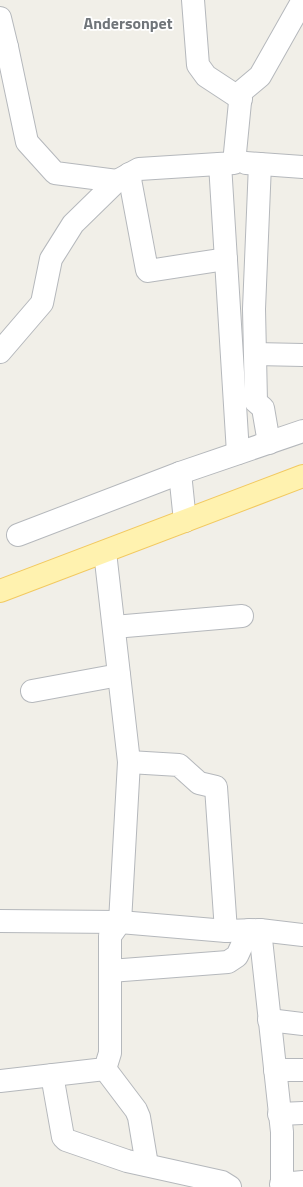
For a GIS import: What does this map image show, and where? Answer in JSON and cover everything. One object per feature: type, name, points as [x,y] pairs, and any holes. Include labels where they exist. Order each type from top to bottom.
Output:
[{"type":"main road","points":[[0,591],[303,476]]},
{"type":"street","points":[[193,0],[198,65],[206,76],[241,99]]},
{"type":"street","points":[[238,452],[226,259],[227,163],[242,92],[260,76],[303,0]]},
{"type":"street","points":[[0,18],[3,48],[27,142],[55,173],[123,178]]},
{"type":"street","points":[[0,352],[42,303],[51,259],[73,224],[123,178],[139,169],[227,163],[303,167]]},
{"type":"street","points":[[260,164],[254,309],[256,402],[263,408],[269,443]]},
{"type":"street","points":[[123,178],[146,270],[151,272],[226,259]]},
{"type":"street","points":[[255,354],[303,355]]},
{"type":"street","points":[[18,536],[180,473],[303,431]]},
{"type":"street","points":[[180,473],[185,521]]},
{"type":"street","points":[[105,552],[129,762],[120,922],[110,936],[110,1053],[105,1069]]},
{"type":"street","points":[[114,627],[242,616]]},
{"type":"street","points":[[32,691],[119,675]]},
{"type":"street","points":[[129,762],[178,764],[199,783],[216,787],[226,931]]},
{"type":"street","points":[[0,920],[120,922],[226,931],[255,930],[303,935]]},
{"type":"street","points":[[110,971],[228,962],[237,956],[255,930]]},
{"type":"street","points":[[255,930],[269,1020],[282,1132],[281,1186],[303,1182]]},
{"type":"street","points":[[269,1020],[303,1024]]},
{"type":"street","points":[[0,1081],[105,1069]]},
{"type":"street","points":[[105,1069],[136,1110],[147,1165]]},
{"type":"street","points":[[275,1070],[303,1070]]},
{"type":"street","points":[[52,1075],[64,1137],[66,1140],[119,1158],[222,1182],[230,1187]]},
{"type":"street","points":[[279,1114],[303,1113]]},
{"type":"district","name":"Andersonpet","points":[[128,23]]}]
